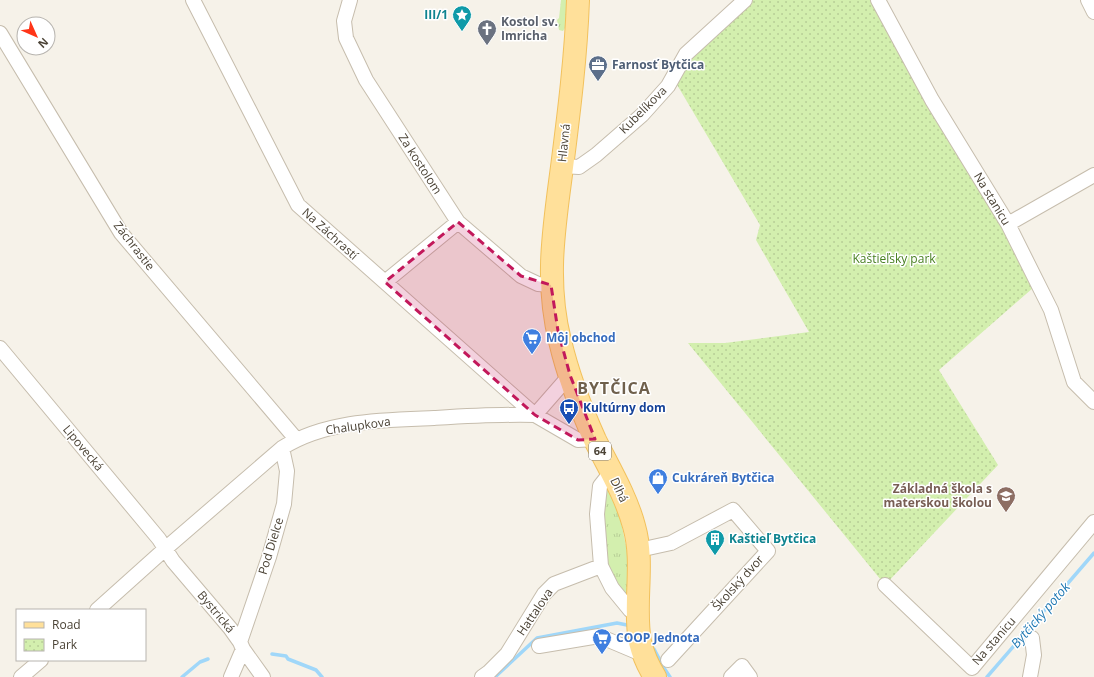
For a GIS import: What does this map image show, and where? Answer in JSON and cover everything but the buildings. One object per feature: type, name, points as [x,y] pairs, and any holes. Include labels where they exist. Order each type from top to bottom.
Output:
[{"type":"main road","name":"Hlavná","points":[[551,286],[551,249],[575,48],[578,0]]},
{"type":"main road","name":"Dlhá","points":[[551,286],[560,341],[570,375],[595,438],[626,504],[634,527],[640,568],[638,616],[640,642],[644,655],[662,669]]},
{"type":"street","name":"Na Záchrastí","points":[[193,0],[298,204],[535,415],[578,440],[595,438]]},
{"type":"street","name":"Za kostolom","points":[[350,0],[344,21],[346,38],[366,80],[458,222],[521,276],[538,284],[551,286]]},
{"type":"street","name":"Kubelíkova","points":[[562,166],[579,167],[596,155],[642,115],[668,86],[686,54],[745,0]]},
{"type":"street","name":"Na stanicu","points":[[878,0],[932,100],[1008,224],[1051,310],[1074,382],[1094,402]]},
{"type":"street","points":[[1088,0],[1094,12]]},
{"type":"street","name":"Záchrastie","points":[[0,33],[121,233],[296,439]]},
{"type":"street","points":[[1008,224],[1094,175]]},
{"type":"street","points":[[385,282],[458,222]]},
{"type":"street","name":"Lipovecká","points":[[0,348],[159,539],[165,549]]},
{"type":"street","points":[[535,415],[570,375]]},
{"type":"street","name":"Chalupkova","points":[[98,609],[282,448],[296,439],[333,428],[362,423],[502,414],[535,415]]},
{"type":"street","name":"Pod Dielce","points":[[231,677],[242,646],[284,504],[287,471],[282,448]]},
{"type":"street","points":[[611,472],[600,486],[597,514],[601,566],[612,588],[630,610],[638,616]]},
{"type":"street","name":"Školský dvor","points":[[638,550],[671,543],[733,510],[768,551],[662,669]]},
{"type":"street","name":"Na stanicu","points":[[885,585],[972,668],[1094,522]]},
{"type":"street","name":"Bystrická","points":[[165,549],[173,561],[230,628],[263,677]]},
{"type":"street","name":"Hattalova","points":[[482,677],[507,654],[544,594],[554,584],[601,566]]},
{"type":"street","name":"Hattalova","points":[[539,646],[599,636],[644,655]]},
{"type":"street","points":[[1030,677],[1034,654],[1032,638]]},
{"type":"street","points":[[21,677],[40,661]]},
{"type":"street","points":[[731,677],[742,666],[750,677]]},
{"type":"highlighted area","points":[[458,222],[521,276],[551,285],[558,331],[570,375],[595,439],[578,440],[535,415],[385,282]]},
{"type":"green space","points":[[561,0],[568,0],[565,28],[563,31],[559,30],[557,20],[559,18]]},
{"type":"green space","name":"Kaštieľsky park","points":[[752,0],[872,0],[1003,227],[1033,288],[939,370],[998,465],[885,585],[688,343],[725,343],[809,332],[756,240],[760,225],[676,83],[685,63]]},
{"type":"green space","points":[[607,488],[620,517],[627,551],[629,603],[607,572],[600,517]]},
{"type":"waterway","name":"Bytčický potok","points":[[987,677],[1094,553]]},
{"type":"waterway","name":"Bytčický potok","points":[[495,677],[537,638],[617,623],[627,625]]},
{"type":"waterway","name":"Bytčický potok","points":[[654,649],[670,677]]},
{"type":"waterway","name":"Bytčický potok","points":[[272,654],[286,656],[288,659],[316,670],[322,677]]},
{"type":"waterway","name":"Bytčický potok","points":[[182,677],[200,662],[208,659]]},
{"type":"place","name":"III/1","points":[[462,32]]},
{"type":"place","name":"Kostol sv. Imricha","points":[[487,46]]},
{"type":"place","name":"Farnosť Bytčica","points":[[598,82]]},
{"type":"place","name":"Môj obchod","points":[[532,355]]},
{"type":"place","name":"Kultúrny dom","points":[[569,425]]},
{"type":"place","name":"Cukráreň Bytčica","points":[[658,495]]},
{"type":"place","name":"Základná škola s materskou školou","points":[[1006,513]]},
{"type":"place","name":"Kaštieľ Bytčica","points":[[715,556]]},
{"type":"place","name":"COOP Jednota","points":[[602,655]]},
{"type":"district","name":"BYTČICA","points":[[614,388]]}]
